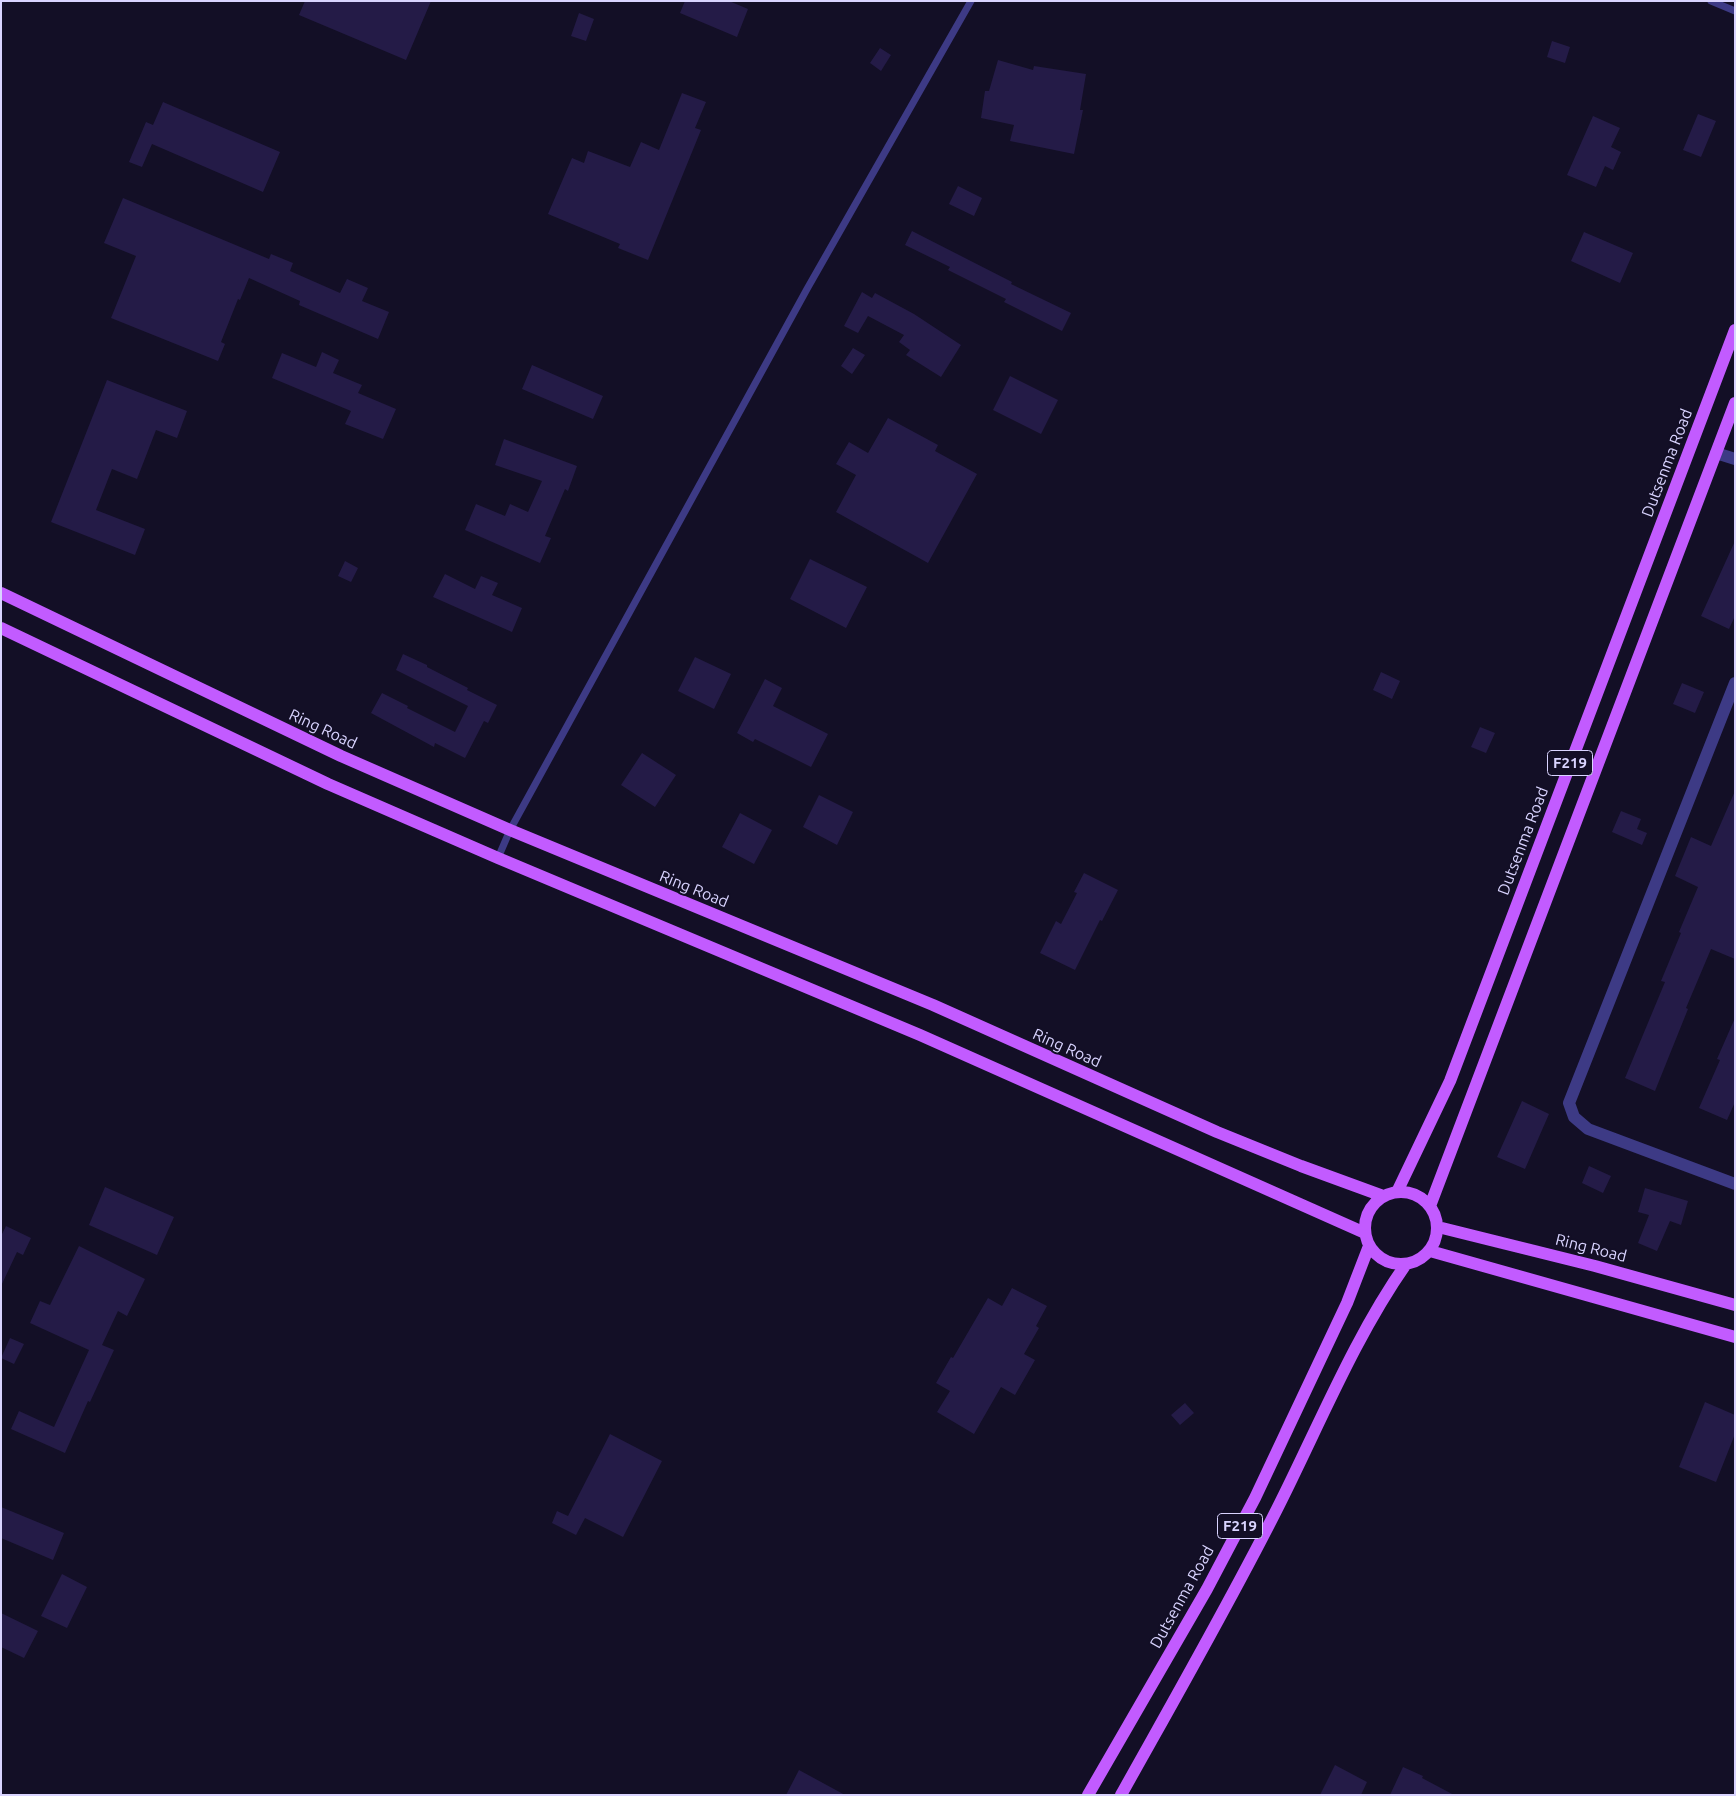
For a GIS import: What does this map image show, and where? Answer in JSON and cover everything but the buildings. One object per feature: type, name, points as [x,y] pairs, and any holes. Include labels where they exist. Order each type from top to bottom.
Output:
[{"type":"main road","name":"Dutsenma Road","points":[[1397,1192],[1450,1081],[1735,330]]},
{"type":"main road","name":"F219","points":[[1430,1206],[1735,403]]},
{"type":"main road","name":"Ring Road","points":[[1,593],[332,751],[510,830],[933,1005],[1217,1132],[1300,1166],[1383,1196]]},
{"type":"main road","points":[[1,628],[328,784],[498,858],[920,1035],[1365,1232]]},
{"type":"main road","points":[[1406,1264],[1392,1263],[1378,1257],[1369,1246],[1365,1232],[1366,1218],[1372,1206],[1383,1196],[1397,1192],[1409,1193],[1421,1198],[1430,1206],[1436,1216],[1438,1227],[1436,1240],[1430,1251],[1735,1338]]},
{"type":"main road","name":"Ring Road","points":[[1438,1227],[1735,1304]]},
{"type":"main road","name":"Dutsenma Road","points":[[1088,1795],[1207,1589],[1255,1498],[1347,1303],[1369,1246]]},
{"type":"main road","name":"F219","points":[[1121,1795],[1225,1610],[1278,1508],[1373,1314],[1406,1264],[1419,1260],[1430,1251]]},
{"type":"street","points":[[1716,453],[1735,460]]},
{"type":"street","points":[[1735,683],[1569,1103],[1574,1117],[1588,1129],[1735,1184]]},
{"type":"lane","points":[[498,858],[510,830],[807,290],[970,1]]},
{"type":"lane","points":[[1711,1],[1735,11]]}]
